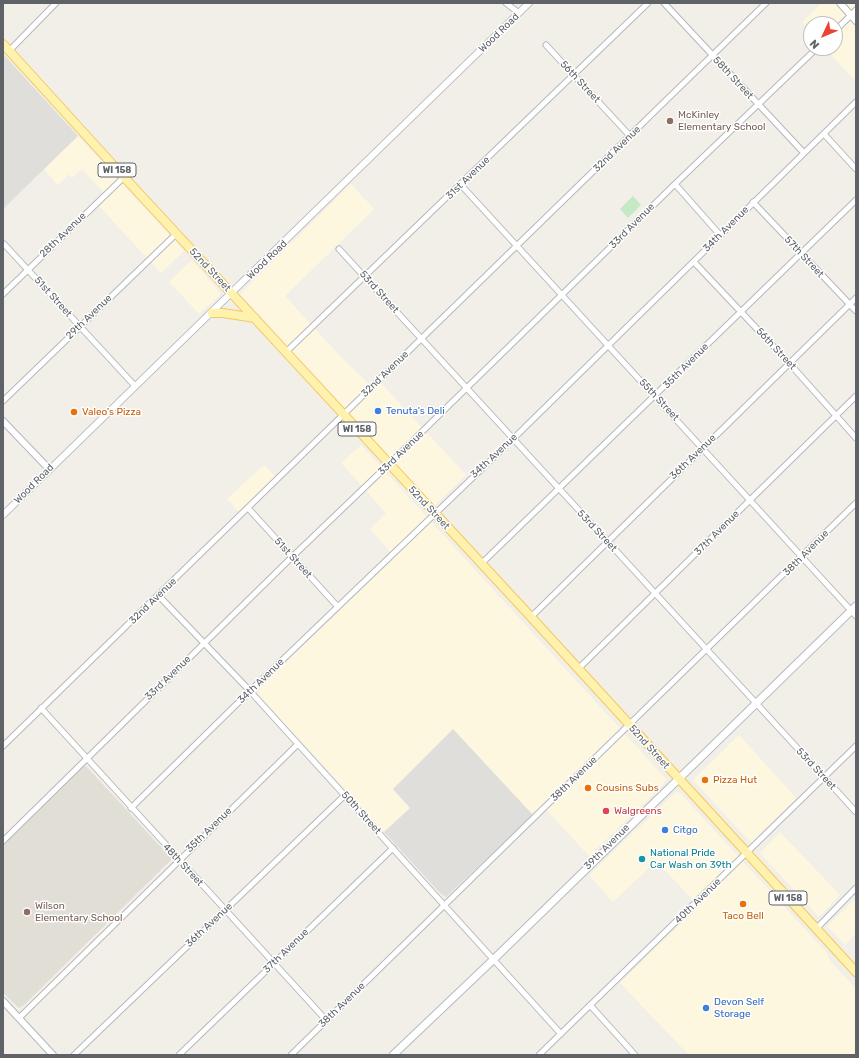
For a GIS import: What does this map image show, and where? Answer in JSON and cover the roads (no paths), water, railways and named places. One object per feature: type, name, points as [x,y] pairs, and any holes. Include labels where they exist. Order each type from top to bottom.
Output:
[{"type":"main road","name":"52nd Street","points":[[3,44],[124,178],[531,617],[856,972]]},
{"type":"main road","points":[[212,313],[224,313],[255,318]]},
{"type":"main road","name":"39th Avenue","points":[[393,1055],[494,959],[677,778],[854,611]]},
{"type":"street","points":[[10,51],[56,3]]},
{"type":"street","points":[[506,3],[519,13]]},
{"type":"street","name":"Wood Road","points":[[3,514],[232,294],[529,3]]},
{"type":"street","name":"31st Avenue","points":[[286,352],[461,185],[648,3]]},
{"type":"street","name":"58th Street","points":[[664,3],[804,153]]},
{"type":"street","name":"32nd Avenue","points":[[3,746],[766,3]]},
{"type":"street","points":[[840,3],[856,21]]},
{"type":"street","points":[[843,22],[856,10]]},
{"type":"street","name":"56th Street","points":[[546,45],[630,136]]},
{"type":"street","name":"33rd Avenue","points":[[3,841],[292,557],[809,56]]},
{"type":"street","name":"34th Avenue","points":[[131,808],[434,513],[514,438],[856,102]]},
{"type":"street","points":[[824,134],[856,169]]},
{"type":"street","name":"28th Avenue","points":[[3,294],[124,178]]},
{"type":"street","points":[[675,184],[720,235]]},
{"type":"street","name":"55th Street","points":[[461,185],[802,557],[854,611]]},
{"type":"street","name":"35th Avenue","points":[[481,564],[655,397],[856,200]]},
{"type":"street","name":"57th Street","points":[[753,202],[856,311]]},
{"type":"street","name":"29th Avenue","points":[[3,402],[176,234]]},
{"type":"street","name":"51st Street","points":[[4,244],[135,386]]},
{"type":"street","name":"53rd Street","points":[[340,249],[514,438],[559,490],[856,812]]},
{"type":"street","name":"56th Street","points":[[694,262],[790,364],[856,438]]},
{"type":"street","name":"36th Avenue","points":[[531,617],[856,298]]},
{"type":"street","name":"37th Avenue","points":[[578,669],[856,396]]},
{"type":"street","points":[[3,420],[49,469]]},
{"type":"street","name":"38th Avenue","points":[[291,1055],[856,503]]},
{"type":"street","name":"51st Street","points":[[248,508],[338,607]]},
{"type":"street","name":"50th Street","points":[[158,595],[250,691],[561,1034]]},
{"type":"street","name":"48th Street","points":[[41,708],[326,1020]]},
{"type":"street","name":"35th Avenue","points":[[19,1018],[298,744]]},
{"type":"street","name":"40th Avenue","points":[[539,1055],[856,746]]},
{"type":"street","name":"36th Avenue","points":[[74,1055],[345,795]]},
{"type":"street","points":[[3,832],[8,837]]},
{"type":"street","name":"37th Avenue","points":[[179,1055],[393,848]]},
{"type":"street","points":[[816,929],[856,888]]},
{"type":"street","points":[[3,1001],[52,1055]]},
{"type":"street","points":[[590,1005],[635,1055]]},
{"type":"place","name":"McKinley Elementary School","points":[[670,121]]},
{"type":"place","name":"Tenuta's Deli","points":[[378,411]]},
{"type":"place","name":"Valeo's Pizza","points":[[74,412]]},
{"type":"place","name":"Pizza Hut","points":[[705,780]]},
{"type":"place","name":"Cousins Subs","points":[[588,788]]},
{"type":"place","name":"Walgreens","points":[[606,811]]},
{"type":"place","name":"Citgo","points":[[665,830]]},
{"type":"place","name":"National Pride Car Wash on 39th","points":[[642,859]]},
{"type":"place","name":"Taco Bell","points":[[743,904]]},
{"type":"place","name":"Wilson Elementary School","points":[[27,912]]},
{"type":"place","name":"Devon Self Storage","points":[[706,1008]]}]
